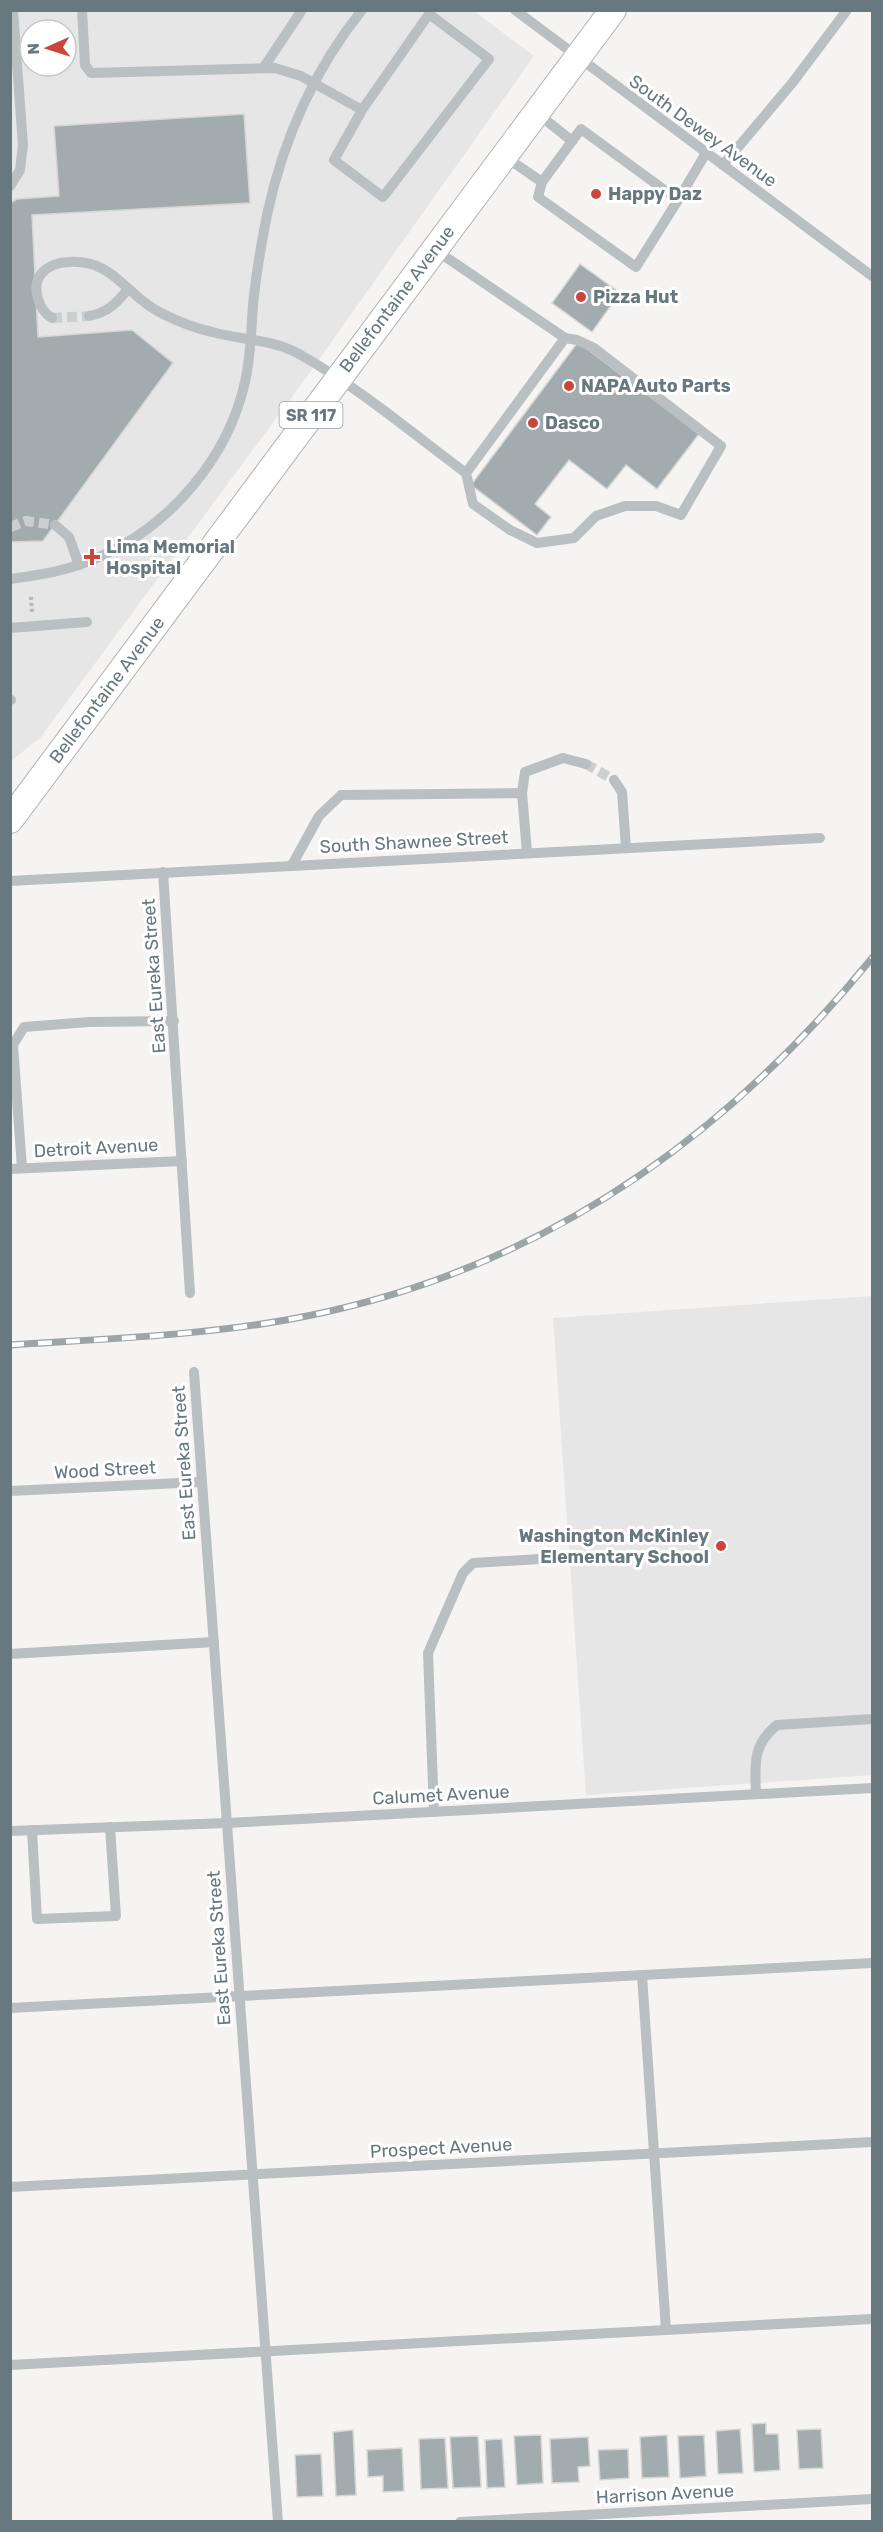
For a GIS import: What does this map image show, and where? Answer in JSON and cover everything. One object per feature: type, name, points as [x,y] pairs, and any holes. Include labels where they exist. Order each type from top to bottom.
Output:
[{"type":"main road","name":"Bellefontaine Avenue","points":[[10,820],[613,10]]},
{"type":"street","points":[[10,186],[20,170],[23,145],[13,10]]},
{"type":"street","points":[[82,10],[85,65],[91,73],[264,68],[287,70],[362,110]]},
{"type":"street","points":[[264,68],[302,10]]},
{"type":"street","points":[[10,579],[79,565],[115,549],[144,531],[178,502],[206,469],[237,407],[249,361],[250,339],[268,213],[281,165],[312,83],[362,10]]},
{"type":"street","name":"South Dewey Avenue","points":[[515,10],[873,276]]},
{"type":"street","points":[[723,165],[793,82],[847,10]]},
{"type":"street","points":[[429,14],[489,59],[383,196],[334,160],[362,110],[429,14]]},
{"type":"street","points":[[537,113],[572,141]]},
{"type":"street","points":[[678,200],[581,129],[542,182],[538,197],[636,267],[678,200],[706,153]]},
{"type":"street","points":[[504,156],[542,182]]},
{"type":"street","points":[[52,318],[42,310],[38,287],[42,273],[57,263],[86,261],[110,271],[128,289],[159,312],[191,327],[250,339],[299,354],[338,378],[466,473],[473,504],[510,530],[537,543],[574,538],[596,516],[625,506],[656,506],[681,514],[721,446],[594,348],[577,339],[565,338],[434,249]]},
{"type":"street","points":[[89,316],[101,314],[112,308],[128,289]]},
{"type":"street","points":[[466,473],[565,338]]},
{"type":"street","points":[[56,525],[69,537],[79,565]]},
{"type":"street","points":[[10,628],[87,622]]},
{"type":"street","points":[[527,853],[522,793],[525,772],[563,758],[585,764]]},
{"type":"street","points":[[614,780],[622,792],[626,848]]},
{"type":"street","points":[[292,865],[319,816],[341,795],[522,793]]},
{"type":"street","name":"South Shawnee Street","points":[[10,881],[820,838]]},
{"type":"street","name":"East Eureka Street","points":[[163,872],[190,1293]]},
{"type":"street","points":[[22,1168],[13,1045],[16,1035],[24,1028],[90,1022],[174,1021]]},
{"type":"street","name":"Detroit Avenue","points":[[10,1169],[182,1161]]},
{"type":"street","name":"East Eureka Street","points":[[194,1372],[278,2522]]},
{"type":"street","name":"Wood Street","points":[[10,1491],[202,1482]]},
{"type":"street","points":[[434,1812],[428,1653],[463,1573],[474,1563],[556,1558]]},
{"type":"street","points":[[10,1654],[214,1642]]},
{"type":"street","points":[[756,1794],[754,1761],[765,1735],[777,1725],[873,1719]]},
{"type":"street","name":"Calumet Avenue","points":[[10,1831],[227,1823],[873,1788]]},
{"type":"street","points":[[32,1830],[37,1919],[116,1916],[110,1827]]},
{"type":"street","points":[[10,2008],[873,1963]]},
{"type":"street","points":[[642,1975],[666,2330]]},
{"type":"street","name":"Prospect Avenue","points":[[10,2187],[873,2142]]},
{"type":"street","points":[[10,2365],[873,2319]]},
{"type":"street","name":"Harrison Avenue","points":[[460,2522],[873,2499]]},
{"type":"path","points":[[31,597],[32,613]]},
{"type":"shaded area","name":"Lima Memorial Hospital","points":[[11,11],[474,11],[534,56],[308,375],[40,738],[11,761]]},
{"type":"shaded area","name":"Washington McKinley Elementary School","points":[[872,1296],[872,1775],[586,1795],[553,1318]]},
{"type":"building","points":[[244,114],[250,203],[32,215],[38,337],[132,330],[173,363],[43,541],[10,542],[10,203],[17,199],[59,196],[54,126]]},
{"type":"building","points":[[580,264],[620,293],[592,332],[552,303]]},
{"type":"building","points":[[578,342],[699,434],[657,489],[626,465],[607,489],[569,460],[535,504],[551,517],[537,535],[471,485]]},
{"type":"building","points":[[766,2423],[766,2434],[778,2434],[780,2470],[754,2472],[752,2424]]},
{"type":"building","points":[[740,2429],[743,2473],[718,2474],[716,2431]]},
{"type":"building","points":[[821,2429],[823,2468],[799,2469],[797,2430]]},
{"type":"building","points":[[353,2430],[356,2495],[336,2496],[333,2432]]},
{"type":"building","points":[[541,2435],[543,2483],[517,2485],[514,2436]]},
{"type":"building","points":[[667,2435],[669,2477],[642,2478],[640,2437]]},
{"type":"building","points":[[704,2435],[706,2476],[680,2478],[678,2436]]},
{"type":"building","points":[[478,2436],[481,2487],[453,2488],[450,2437]]},
{"type":"building","points":[[588,2437],[590,2466],[578,2467],[579,2482],[552,2483],[550,2439]]},
{"type":"building","points":[[445,2438],[448,2488],[421,2489],[419,2439]]},
{"type":"building","points":[[502,2439],[505,2487],[487,2488],[485,2440]]},
{"type":"building","points":[[402,2448],[404,2491],[383,2492],[383,2476],[368,2477],[367,2450]]},
{"type":"building","points":[[628,2449],[629,2478],[600,2480],[598,2450]]},
{"type":"building","points":[[321,2454],[323,2496],[297,2497],[295,2455]]},
{"type":"tunnel","points":[[52,318],[89,316]]},
{"type":"tunnel","points":[[10,527],[26,521],[55,525]]},
{"type":"tunnel","points":[[586,764],[614,780]]},
{"type":"railway","points":[[10,1345],[183,1333],[286,1320],[374,1300],[458,1272],[537,1236],[612,1193],[683,1144],[750,1088],[813,1026],[872,958]]},
{"type":"place","name":"Happy Daz","points":[[596,194]]},
{"type":"place","name":"Pizza Hut","points":[[581,297]]},
{"type":"place","name":"NAPA Auto Parts","points":[[569,386]]},
{"type":"place","name":"Dasco","points":[[533,423]]},
{"type":"place","name":"Lima Memorial Hospital","points":[[92,557]]},
{"type":"place","name":"Washington McKinley Elementary School","points":[[721,1546]]}]
